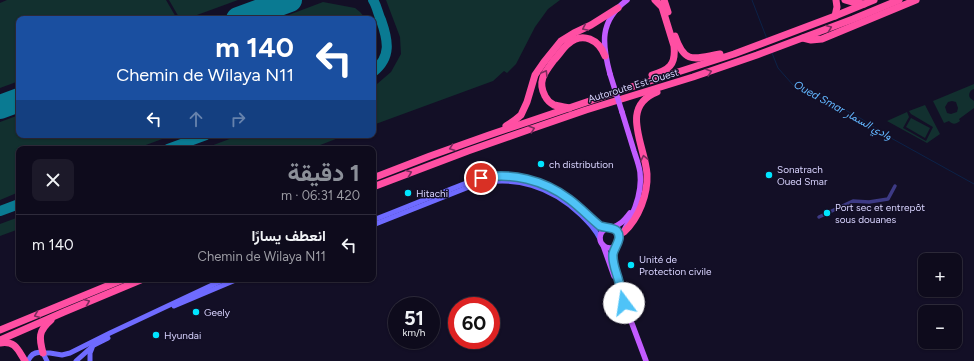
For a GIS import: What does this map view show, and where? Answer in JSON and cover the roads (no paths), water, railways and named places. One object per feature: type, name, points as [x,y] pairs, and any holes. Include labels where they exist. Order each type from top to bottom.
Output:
[{"type":"highway","points":[[655,0],[662,2]]},
{"type":"highway","points":[[835,16],[837,8],[836,0]]},
{"type":"highway","points":[[845,0],[864,4]]},
{"type":"highway","name":"Autoroute Est-Ouest","points":[[376,177],[489,135],[734,54],[874,0]]},
{"type":"highway","name":"Autoroute Est-Ouest","points":[[376,186],[468,151],[586,110],[693,77],[780,47],[899,0]]},
{"type":"highway","points":[[803,38],[811,40],[822,39],[916,0]]},
{"type":"highway","points":[[662,2],[682,51],[697,59],[734,54]]},
{"type":"highway","points":[[625,89],[641,80],[664,71],[672,64],[674,46],[662,2]]},
{"type":"highway","points":[[489,135],[503,128],[521,115],[536,75],[544,62],[561,41],[618,8]]},
{"type":"highway","points":[[569,108],[552,104],[546,99],[542,92],[541,80],[545,72],[568,44],[580,38],[589,39],[596,42],[602,48],[605,56]]},
{"type":"highway","points":[[624,232],[637,216],[647,185],[647,173],[637,127],[636,117],[639,106],[645,98],[653,93],[693,77]]},
{"type":"highway","points":[[0,330],[117,282]]},
{"type":"highway","points":[[0,340],[136,282]]},
{"type":"highway","points":[[43,353],[40,334],[42,330],[46,324],[64,312]]},
{"type":"highway","points":[[0,343],[8,342],[14,346],[27,361]]},
{"type":"main road","points":[[622,297],[613,259],[614,249],[632,215],[640,182],[640,172],[605,56],[604,36],[610,18],[627,0]]},
{"type":"main road","points":[[376,219],[462,184],[481,178],[501,176],[526,179],[552,188],[570,199],[600,226],[616,230],[618,233],[618,242],[611,248],[601,242]]},
{"type":"main road","points":[[376,224],[474,185],[487,182],[501,180],[531,185],[556,195],[573,207],[597,232],[646,361]]},
{"type":"main road","points":[[601,242],[601,233],[624,221],[636,203]]},
{"type":"main road","points":[[76,361],[92,344],[219,282]]},
{"type":"main road","points":[[27,361],[36,352],[62,355],[70,353],[108,338],[176,305],[231,282]]},
{"type":"main road","points":[[90,361],[92,344]]},
{"type":"main road","points":[[43,353],[47,361]]},
{"type":"street","points":[[819,217],[853,201],[869,202],[888,199],[895,186]]},
{"type":"waterway","name":"Oued Smar وادي السمار","points":[[752,0],[767,39]]},
{"type":"waterway","name":"Oued Smar وادي السمار","points":[[772,53],[778,68],[793,85],[810,94],[827,100],[860,118],[891,138],[974,184]]},
{"type":"place","name":"ch distribution","points":[[541,164]]},
{"type":"place","name":"Sonatrach Oued Smar","points":[[769,175]]},
{"type":"place","name":"Hitachi","points":[[408,193]]},
{"type":"place","name":"Port sec et entrepôt sous douanes","points":[[827,213]]},
{"type":"place","name":"Unité de Protection civile","points":[[631,265]]},
{"type":"place","name":"Geely","points":[[196,312]]},
{"type":"place","name":"Hyundai","points":[[156,335]]}]
